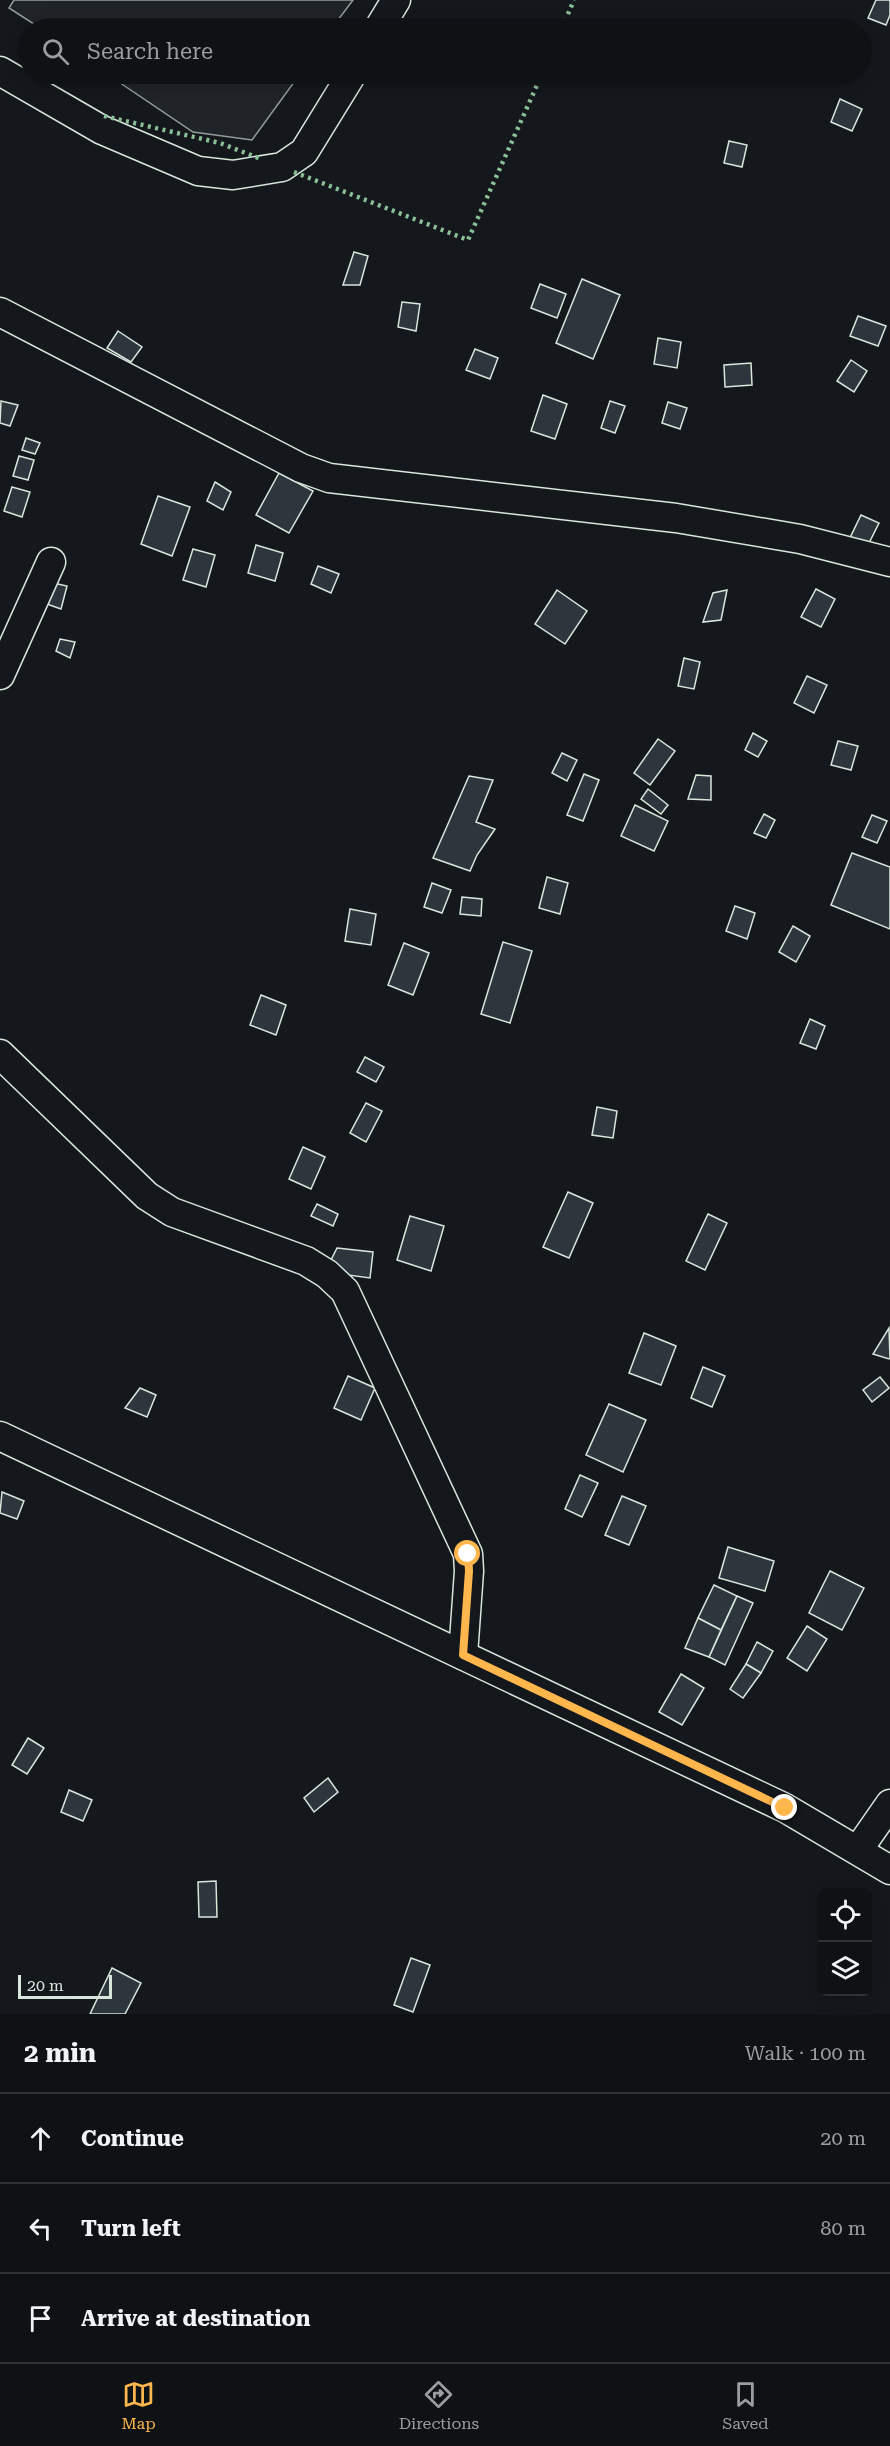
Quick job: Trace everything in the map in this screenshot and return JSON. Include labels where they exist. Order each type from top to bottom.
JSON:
[{"type":"street","points":[[385,18],[396,0]]},
{"type":"street","points":[[0,71],[18,81]]},
{"type":"street","points":[[22,84],[102,130],[198,171],[233,175],[282,167],[304,152],[346,84]]},
{"type":"street","points":[[0,312],[301,468],[329,478],[676,518],[800,539],[890,562]]},
{"type":"street","points":[[0,675],[51,562]]},
{"type":"street","points":[[0,1054],[147,1196],[172,1212],[306,1261],[327,1274],[345,1291],[468,1554],[469,1571],[463,1655]]},
{"type":"street","points":[[0,1436],[785,1808],[890,1870]]},
{"type":"street","points":[[858,1850],[890,1804]]},
{"type":"shaded area","points":[[14,0],[353,0],[340,18],[24,18],[9,8]]},
{"type":"shaded area","points":[[122,84],[293,84],[252,140],[193,132]]},
{"type":"building","points":[[876,0],[890,0],[890,15],[886,25],[868,18]]},
{"type":"building","points":[[840,99],[862,109],[852,131],[831,122]]},
{"type":"building","points":[[729,141],[747,145],[742,167],[724,163]]},
{"type":"building","points":[[354,252],[368,256],[360,285],[343,285]]},
{"type":"building","points":[[582,279],[620,295],[593,359],[556,343]]},
{"type":"building","points":[[540,284],[566,294],[557,318],[531,308]]},
{"type":"building","points":[[402,302],[420,304],[416,331],[398,327]]},
{"type":"building","points":[[858,316],[886,326],[878,346],[850,336]]},
{"type":"building","points":[[118,331],[142,347],[131,362],[107,348]]},
{"type":"building","points":[[658,338],[681,342],[677,368],[654,364]]},
{"type":"building","points":[[475,349],[498,358],[490,379],[466,370]]},
{"type":"building","points":[[851,360],[867,371],[854,392],[837,381]]},
{"type":"building","points":[[751,363],[752,385],[725,387],[724,365]]},
{"type":"building","points":[[543,395],[567,404],[555,439],[531,431]]},
{"type":"building","points":[[1,401],[18,405],[10,426],[0,423]]},
{"type":"building","points":[[610,401],[625,406],[615,433],[601,428]]},
{"type":"building","points":[[668,402],[687,408],[680,429],[662,423]]},
{"type":"building","points":[[26,438],[40,443],[35,454],[22,450]]},
{"type":"building","points":[[19,456],[34,460],[28,480],[13,476]]},
{"type":"building","points":[[279,473],[313,491],[289,533],[256,515]]},
{"type":"building","points":[[215,482],[231,492],[223,510],[207,501]]},
{"type":"building","points":[[12,487],[30,492],[22,517],[4,511]]},
{"type":"building","points":[[158,496],[190,507],[172,556],[141,544]]},
{"type":"building","points":[[861,515],[879,523],[865,551],[848,542]]},
{"type":"building","points":[[256,545],[283,553],[275,581],[248,573]]},
{"type":"building","points":[[193,549],[215,555],[206,587],[183,580]]},
{"type":"building","points":[[318,566],[339,574],[331,593],[311,584]]},
{"type":"building","points":[[49,582],[67,586],[61,609],[44,603]]},
{"type":"building","points":[[816,589],[835,599],[821,627],[801,617]]},
{"type":"building","points":[[557,590],[587,611],[565,644],[535,624]]},
{"type":"building","points":[[727,590],[721,620],[703,622],[713,593]]},
{"type":"building","points":[[60,639],[75,642],[70,658],[56,651]]},
{"type":"building","points":[[684,658],[700,662],[694,689],[678,686]]},
{"type":"building","points":[[807,676],[827,685],[814,713],[794,703]]},
{"type":"building","points":[[753,733],[767,741],[758,757],[745,750]]},
{"type":"building","points":[[658,739],[675,751],[650,785],[634,773]]},
{"type":"building","points":[[838,741],[858,746],[851,770],[831,765]]},
{"type":"building","points":[[562,753],[577,760],[567,781],[552,773]]},
{"type":"building","points":[[584,774],[599,780],[583,821],[567,815]]},
{"type":"building","points":[[696,775],[711,776],[711,800],[688,799]]},
{"type":"building","points":[[469,776],[493,780],[476,822],[495,829],[477,855],[470,871],[433,858]]},
{"type":"building","points":[[648,789],[668,805],[661,814],[641,799]]},
{"type":"building","points":[[635,805],[668,821],[654,851],[621,836]]},
{"type":"building","points":[[764,814],[775,820],[766,838],[754,833]]},
{"type":"building","points":[[872,815],[887,821],[877,843],[862,837]]},
{"type":"building","points":[[852,853],[890,867],[890,929],[831,905]]},
{"type":"building","points":[[547,877],[568,883],[560,914],[539,908]]},
{"type":"building","points":[[432,883],[451,890],[442,913],[424,907]]},
{"type":"building","points":[[462,897],[482,899],[481,916],[460,914]]},
{"type":"building","points":[[735,906],[755,913],[747,939],[726,931]]},
{"type":"building","points":[[350,909],[376,914],[371,945],[345,941]]},
{"type":"building","points":[[793,926],[810,936],[796,962],[779,952]]},
{"type":"building","points":[[503,942],[532,951],[510,1023],[481,1014]]},
{"type":"building","points":[[404,943],[429,953],[413,995],[388,985]]},
{"type":"building","points":[[261,995],[286,1005],[276,1035],[250,1025]]},
{"type":"building","points":[[810,1019],[825,1026],[816,1049],[800,1043]]},
{"type":"building","points":[[365,1057],[384,1067],[376,1082],[357,1072]]},
{"type":"building","points":[[366,1103],[382,1111],[366,1142],[350,1133]]},
{"type":"building","points":[[597,1107],[617,1111],[613,1138],[592,1135]]},
{"type":"building","points":[[303,1147],[325,1157],[311,1189],[289,1179]]},
{"type":"building","points":[[568,1192],[593,1203],[569,1258],[543,1247]]},
{"type":"building","points":[[317,1204],[338,1214],[333,1226],[311,1216]]},
{"type":"building","points":[[708,1214],[727,1223],[705,1270],[686,1261]]},
{"type":"building","points":[[410,1216],[444,1226],[431,1271],[397,1260]]},
{"type":"building","points":[[337,1248],[373,1252],[370,1278],[325,1272]]},
{"type":"building","points":[[889,1328],[890,1358],[889,1359],[873,1354]]},
{"type":"building","points":[[644,1333],[676,1346],[661,1385],[629,1373]]},
{"type":"building","points":[[703,1367],[725,1376],[712,1407],[691,1398]]},
{"type":"building","points":[[348,1376],[375,1388],[361,1420],[334,1408]]},
{"type":"building","points":[[880,1377],[889,1388],[872,1402],[863,1390]]},
{"type":"building","points":[[140,1388],[156,1395],[147,1417],[125,1408]]},
{"type":"building","points":[[609,1404],[646,1420],[623,1472],[586,1455]]},
{"type":"building","points":[[580,1475],[598,1483],[582,1517],[565,1509]]},
{"type":"building","points":[[2,1492],[24,1501],[17,1519],[0,1513]]},
{"type":"building","points":[[622,1496],[646,1506],[629,1545],[605,1535]]},
{"type":"building","points":[[728,1547],[774,1561],[765,1591],[719,1578]]},
{"type":"building","points":[[830,1571],[864,1588],[842,1630],[809,1613]]},
{"type":"building","points":[[714,1585],[737,1596],[721,1630],[698,1618]]},
{"type":"building","points":[[737,1596],[753,1603],[725,1665],[709,1657]]},
{"type":"building","points":[[698,1618],[721,1630],[709,1657],[685,1648]]},
{"type":"building","points":[[807,1626],[827,1639],[807,1671],[787,1658]]},
{"type":"building","points":[[757,1642],[773,1651],[761,1673],[746,1664]]},
{"type":"building","points":[[746,1664],[761,1673],[743,1698],[730,1689]]},
{"type":"building","points":[[681,1674],[704,1688],[682,1725],[659,1712]]},
{"type":"building","points":[[28,1738],[44,1748],[27,1774],[12,1765]]},
{"type":"building","points":[[328,1778],[338,1792],[314,1812],[304,1798]]},
{"type":"building","points":[[69,1790],[92,1800],[83,1821],[61,1812]]},
{"type":"building","points":[[216,1881],[217,1917],[199,1917],[198,1882]]},
{"type":"building","points":[[411,1958],[430,1965],[413,2012],[394,2005]]},
{"type":"building","points":[[112,1968],[141,1983],[125,2014],[90,2014]]},
{"type":"hedge","points":[[566,18],[574,0]]},
{"type":"hedge","points":[[294,172],[468,240],[538,84]]},
{"type":"hedge","points":[[104,116],[220,143],[261,159]]},
{"type":"route","points":[[468,1554],[469,1571],[463,1655],[785,1808]]}]
